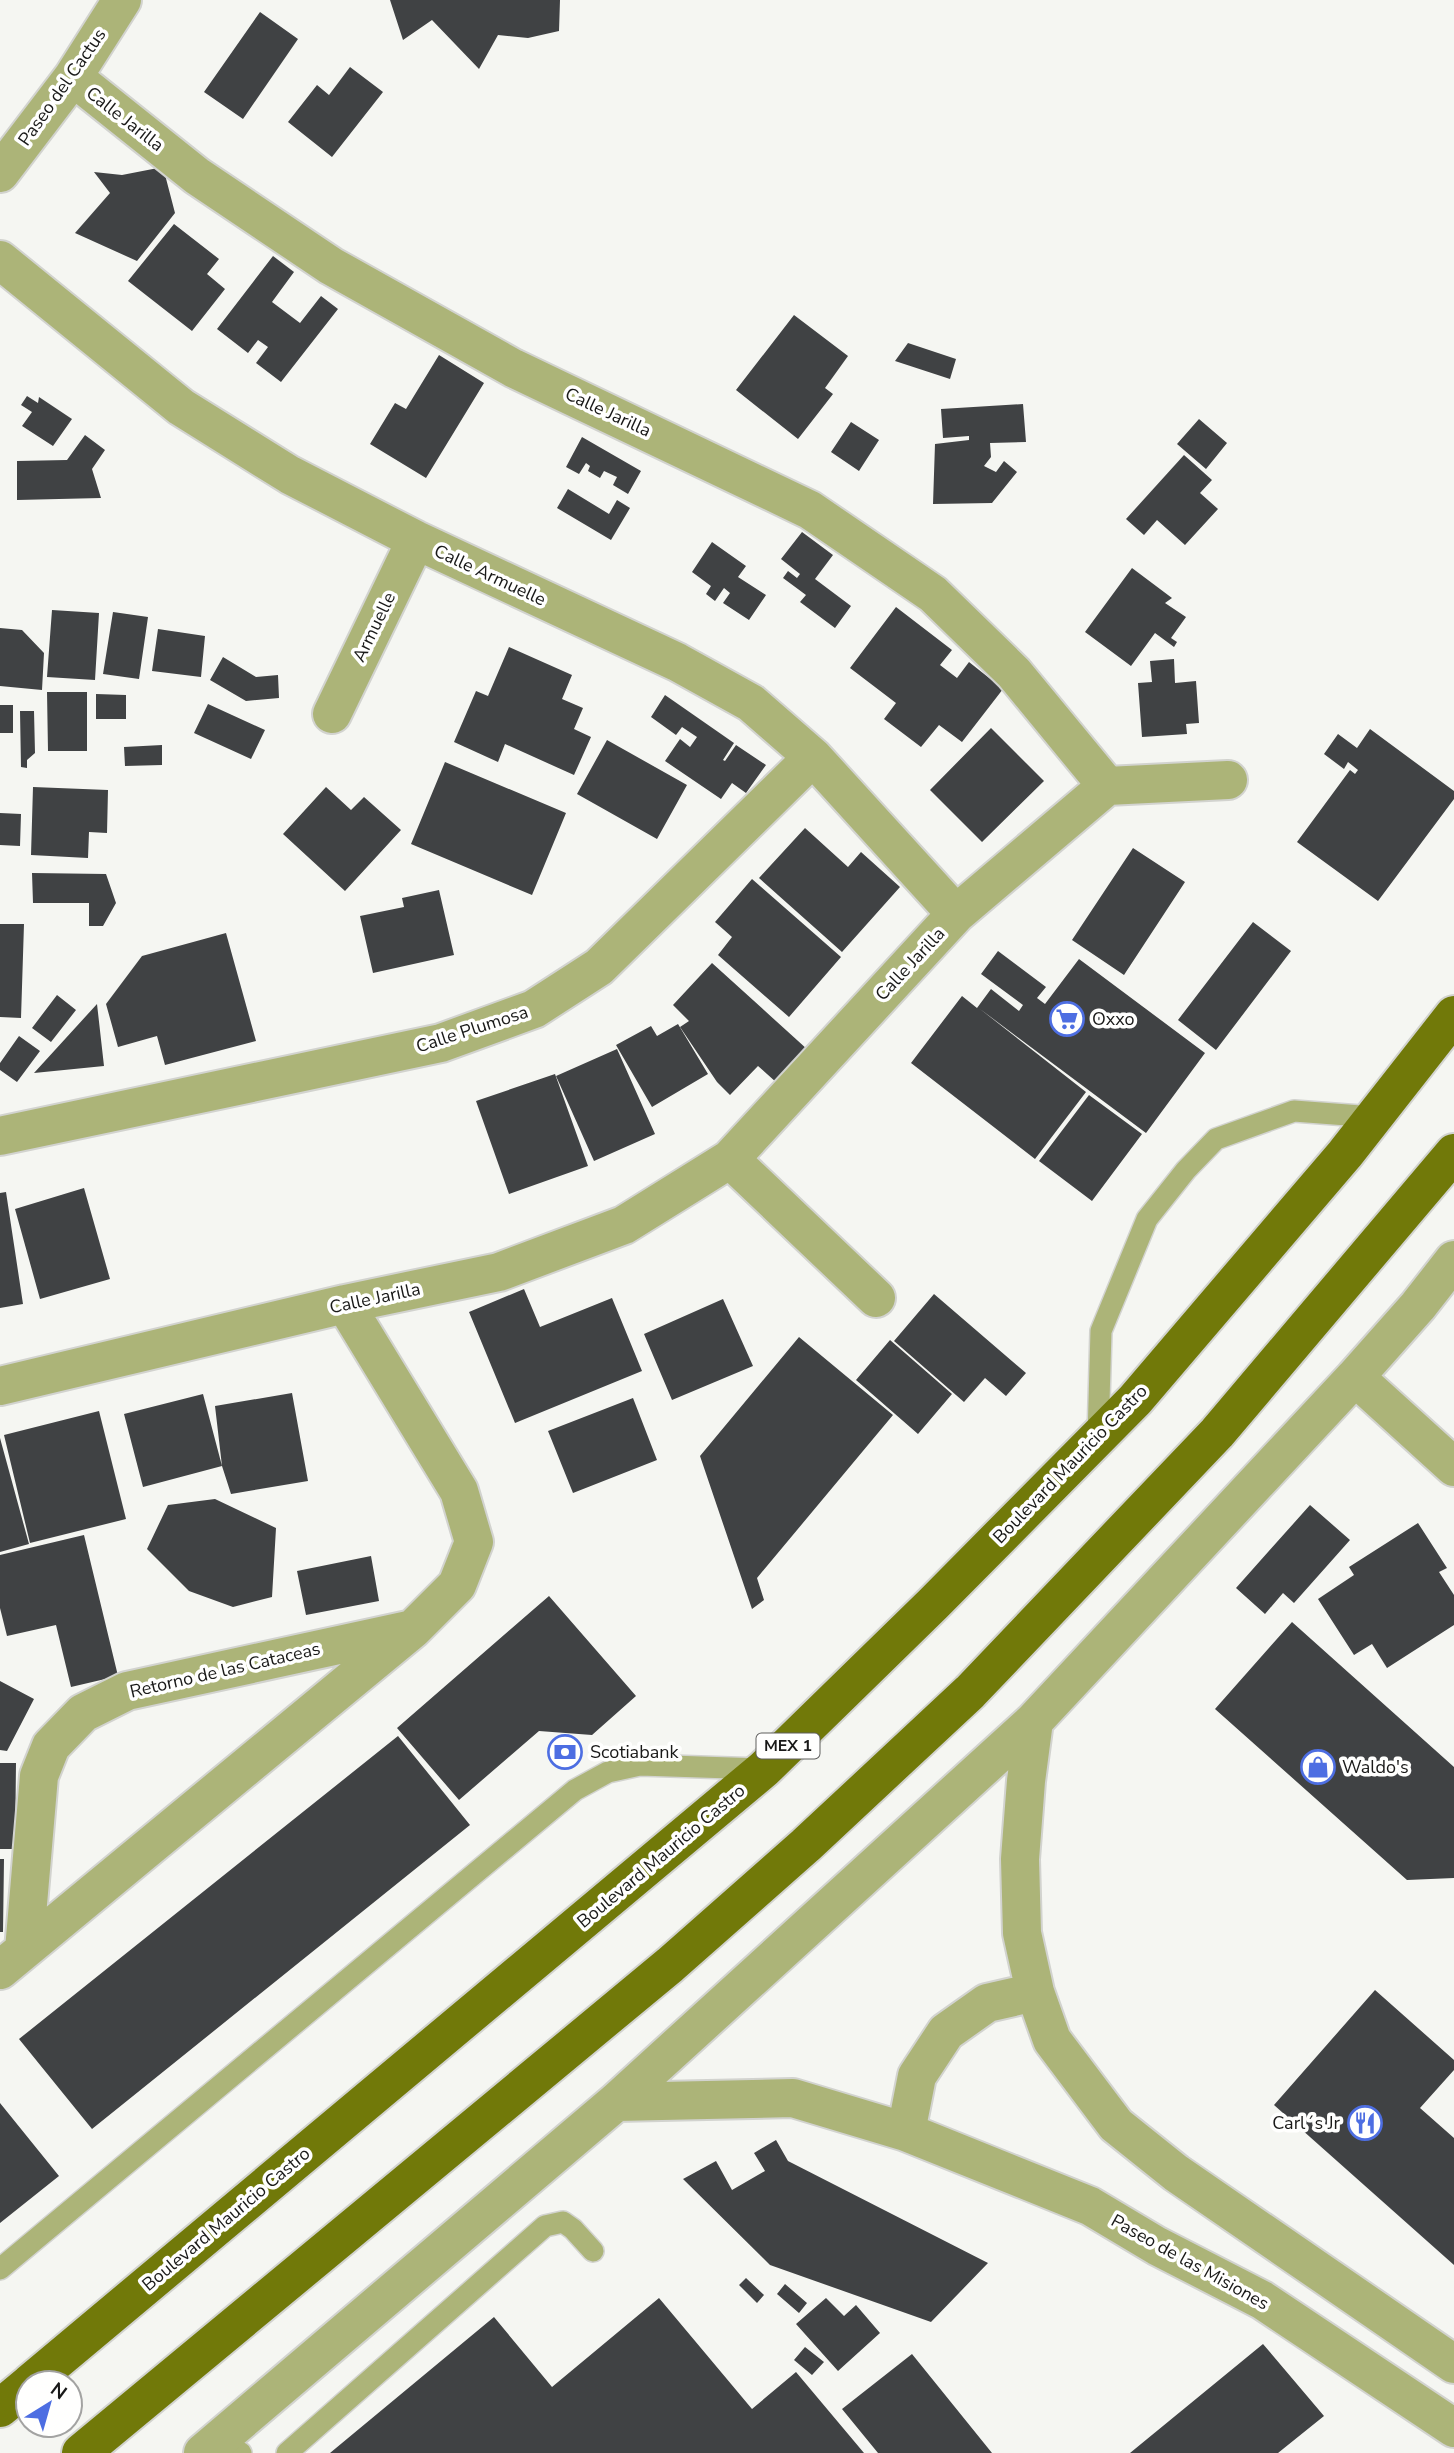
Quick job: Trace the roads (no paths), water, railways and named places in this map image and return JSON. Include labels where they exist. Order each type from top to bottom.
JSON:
[{"type":"main road","name":"Boulevard Mauricio Castro","points":[[47,2369],[764,1769],[933,1604],[1135,1400],[1237,1283],[1454,1015]]},
{"type":"main road","points":[[81,2453],[670,1965],[806,1845],[970,1692],[1217,1433],[1454,1153]]},
{"type":"main road","name":"Boulevard Mauricio Castro","points":[[0,2408],[14,2396]]},
{"type":"street","name":"Paseo del Cactus","points":[[0,173],[73,78],[122,0]]},
{"type":"street","name":"Calle Jarilla","points":[[0,1386],[345,1304],[499,1272],[624,1224],[730,1159],[956,914],[1107,786],[1014,673],[933,594],[810,510],[513,368],[331,266],[197,176],[73,78]]},
{"type":"street","name":"Calle Armuelle","points":[[0,260],[181,407],[290,475],[416,540],[677,662],[751,703],[813,757],[956,914]]},
{"type":"street","name":"Armuelle","points":[[332,714],[416,540]]},
{"type":"street","name":"Calle Plumosa","points":[[0,1136],[441,1043],[534,1009],[598,967],[813,757]]},
{"type":"street","points":[[1107,786],[1228,779]]},
{"type":"street","points":[[730,1159],[876,1298]]},
{"type":"street","points":[[221,2449],[616,2102],[1034,1721],[1355,1377],[1418,1306],[1454,1260]]},
{"type":"street","name":"Retorno de las Cataceas","points":[[12,1960],[413,1629],[457,1585],[474,1542],[459,1491],[345,1304]]},
{"type":"street","points":[[1355,1377],[1454,1467]]},
{"type":"street","name":"Retorno de las Cataceas","points":[[12,1960],[39,1776],[51,1746],[83,1713],[127,1691],[413,1629]]},
{"type":"street","points":[[1034,1721],[1020,1859],[1022,1933],[1035,1992],[1052,2040],[1116,2125],[1176,2173],[1454,2364]]},
{"type":"street","points":[[906,2132],[918,2076],[946,2032],[987,2003],[1035,1992]]},
{"type":"street","name":"Paseo de las Misiones","points":[[616,2102],[793,2098],[906,2132],[1090,2206],[1157,2246],[1262,2300],[1454,2428]]},
{"type":"lane","points":[[1098,1437],[1101,1331],[1147,1219],[1186,1170],[1216,1139],[1294,1111],[1374,1117]]},
{"type":"lane","points":[[0,2269],[575,1790],[608,1772],[640,1765],[764,1769]]},
{"type":"lane","points":[[287,2453],[545,2226],[563,2222],[593,2250]]},
{"type":"place","name":"Oxxo","points":[[1067,1019]]},
{"type":"place","name":"Scotiabank","points":[[565,1752]]},
{"type":"place","name":"Waldo's","points":[[1318,1767]]},
{"type":"place","name":"Carl´s Jr","points":[[1365,2123]]}]
